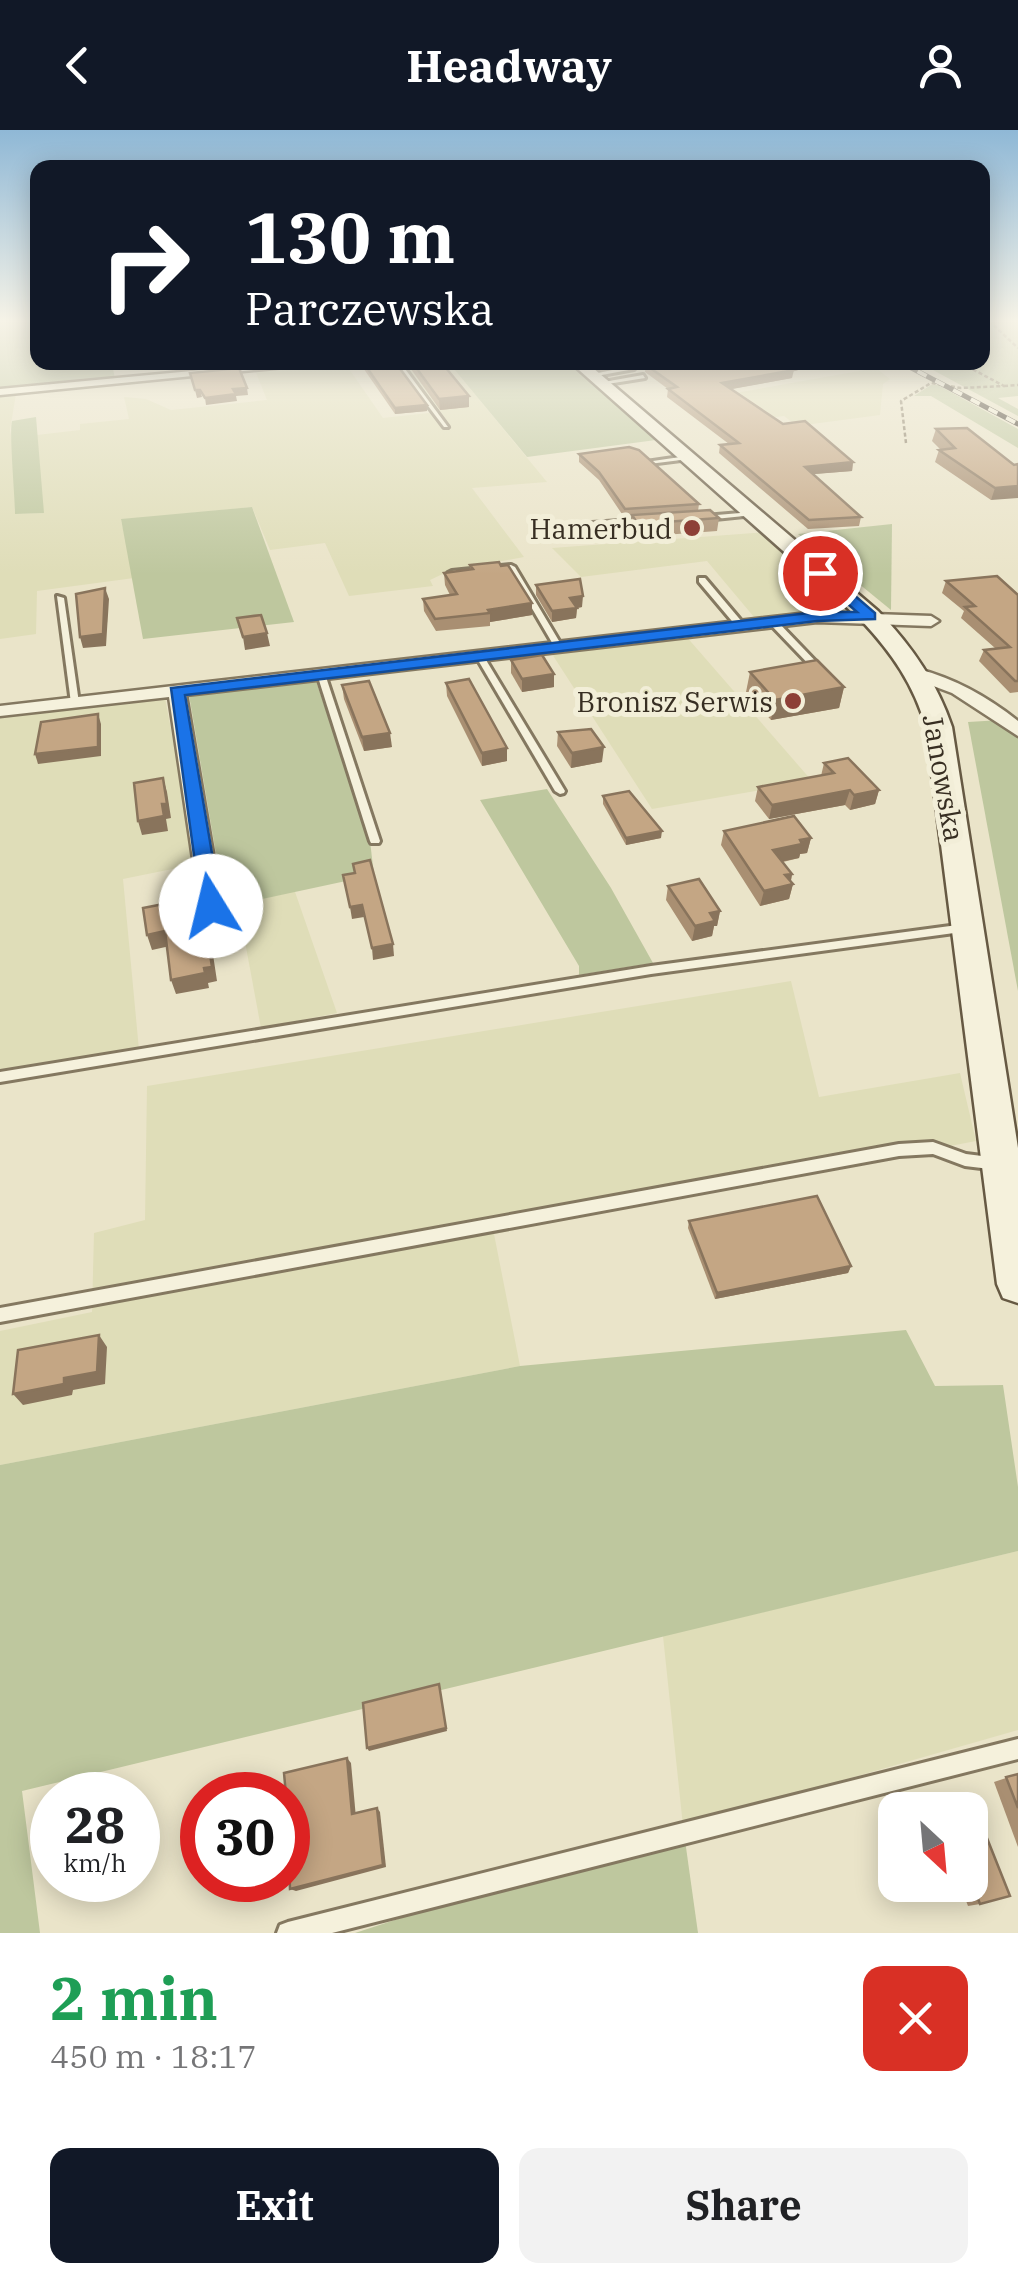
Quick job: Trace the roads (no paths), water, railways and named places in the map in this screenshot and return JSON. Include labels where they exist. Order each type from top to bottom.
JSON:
[{"type":"street","name":"Janowska","points":[[631,405],[870,616],[918,674],[939,727],[1018,1284]]},
{"type":"street","points":[[0,711],[773,622],[870,616],[931,621]]},
{"type":"street","points":[[918,674],[944,680],[988,705],[1018,730]]},
{"type":"street","points":[[177,691],[211,906]]},
{"type":"lane","points":[[430,405],[446,426]]},
{"type":"lane","points":[[649,462],[688,458]]},
{"type":"lane","points":[[696,518],[752,514]]},
{"type":"lane","points":[[579,526],[657,521]]},
{"type":"lane","points":[[452,573],[511,566],[558,646]]},
{"type":"lane","points":[[702,580],[740,626]]},
{"type":"lane","points":[[60,598],[75,703]]},
{"type":"lane","points":[[773,622],[822,672]]},
{"type":"lane","points":[[479,655],[560,791]]},
{"type":"lane","points":[[321,674],[375,840]]},
{"type":"lane","points":[[0,1077],[650,970],[968,928]]},
{"type":"lane","points":[[0,1315],[899,1150],[933,1148],[965,1160],[1001,1164]]},
{"type":"lane","points":[[288,1933],[1018,1749]]},
{"type":"railway","points":[[982,405],[1018,424]]},
{"type":"place","name":"Hamerbud","points":[[692,528]]},
{"type":"place","name":"Bronisz Serwis","points":[[793,701]]}]
